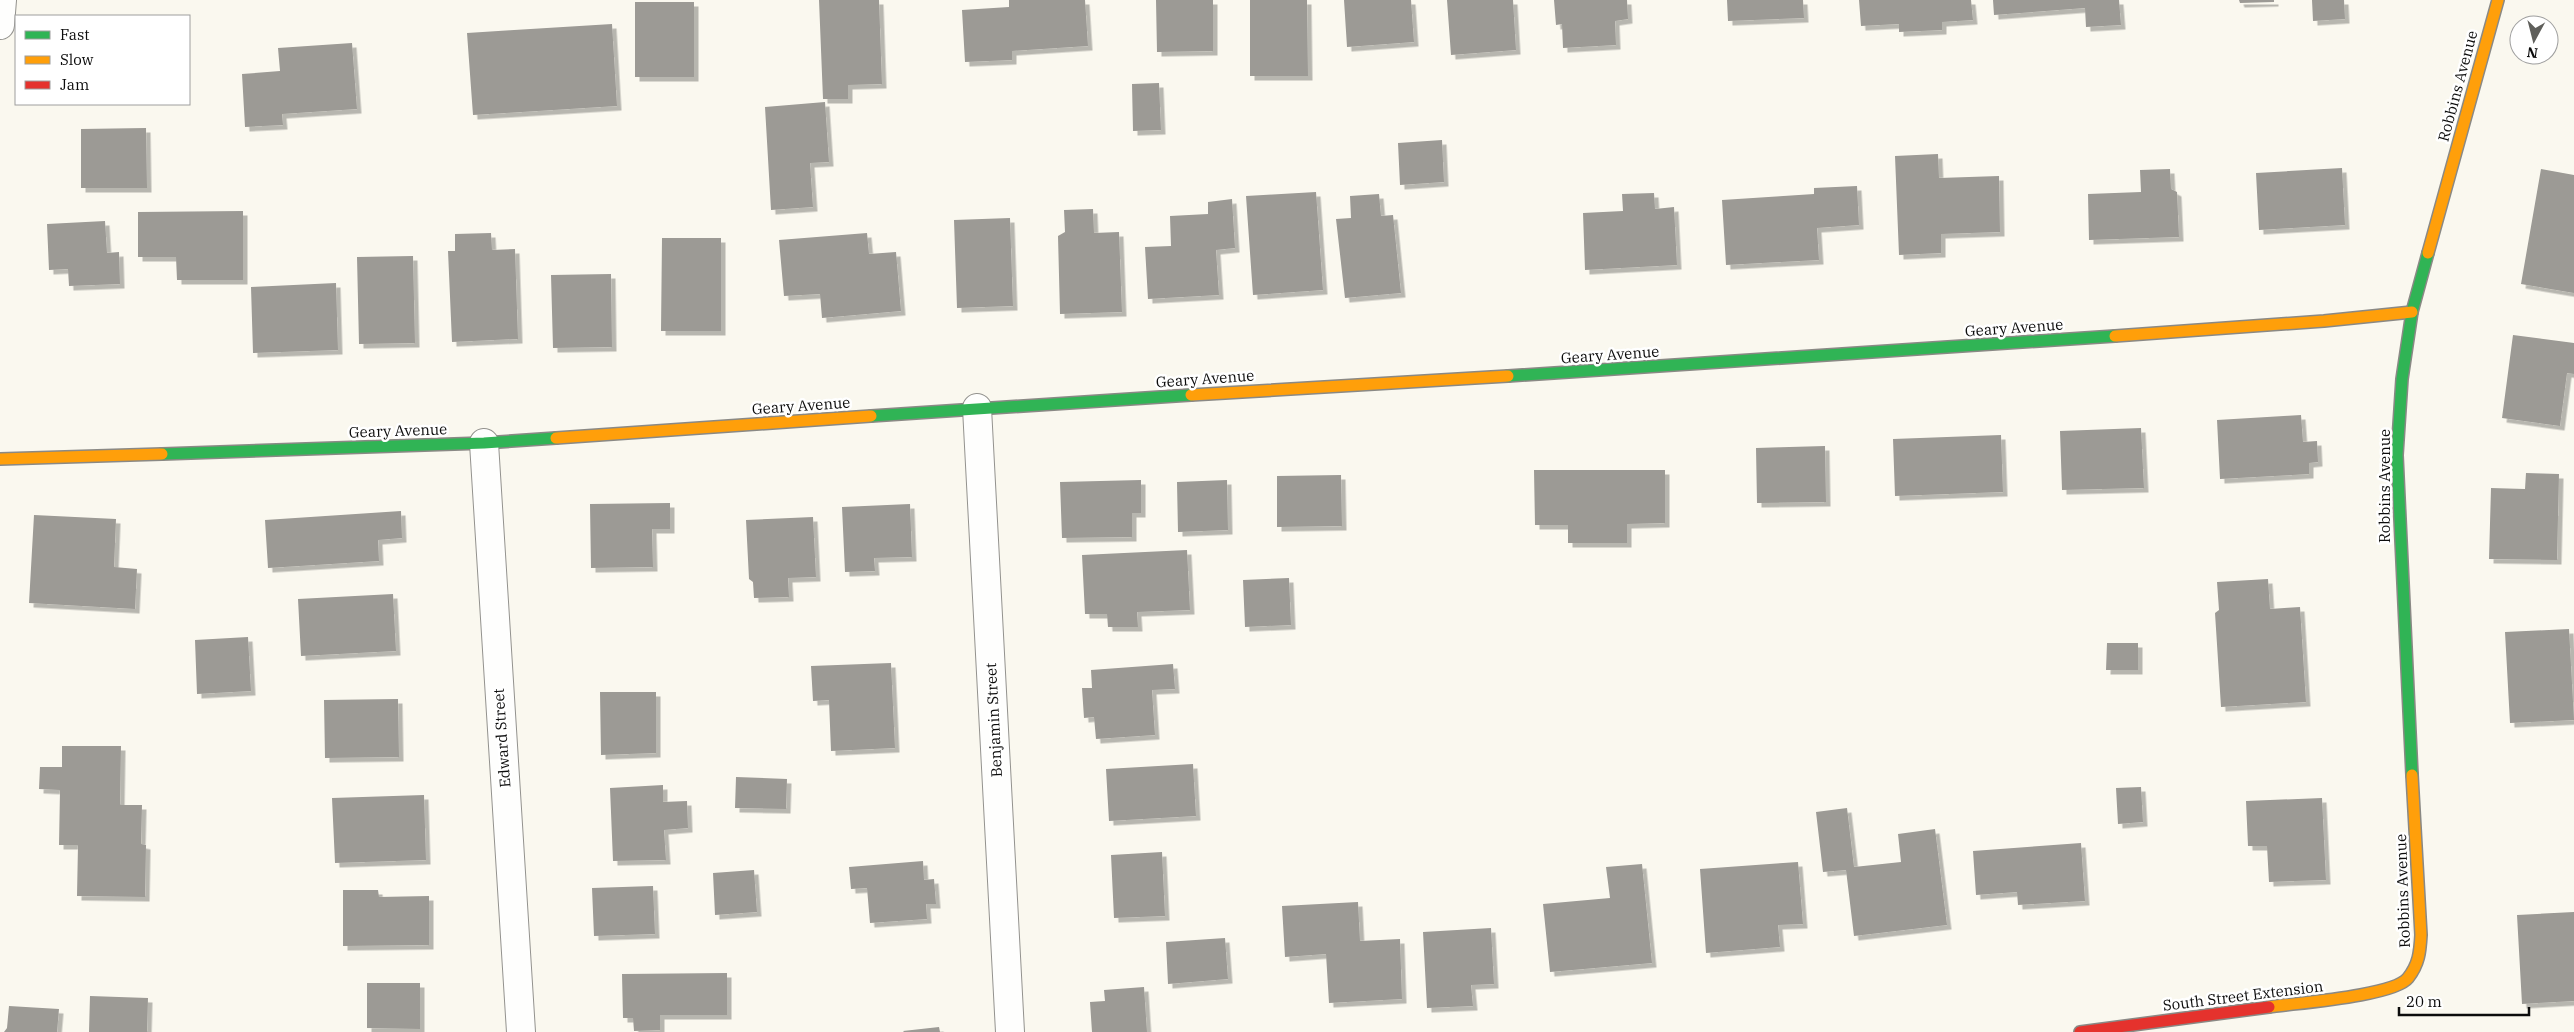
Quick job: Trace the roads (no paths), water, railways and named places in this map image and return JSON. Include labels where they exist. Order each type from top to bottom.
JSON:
[{"type":"street","points":[[0,25],[2,0]]},
{"type":"street","name":"Robbins Avenue","points":[[2407,980],[2420,958],[2421,935],[2397,455],[2402,379],[2412,312],[2498,0]]},
{"type":"street","name":"Geary Avenue","points":[[0,458],[484,444],[977,408],[1830,356],[2324,321],[2412,312]]},
{"type":"street","name":"Benjamin Street","points":[[977,408],[1010,1032]]},
{"type":"street","name":"Edward Street","points":[[484,444],[521,1032]]},
{"type":"street","name":"South Street Extension","points":[[2080,1032],[2333,1000],[2374,993],[2407,980]]}]
